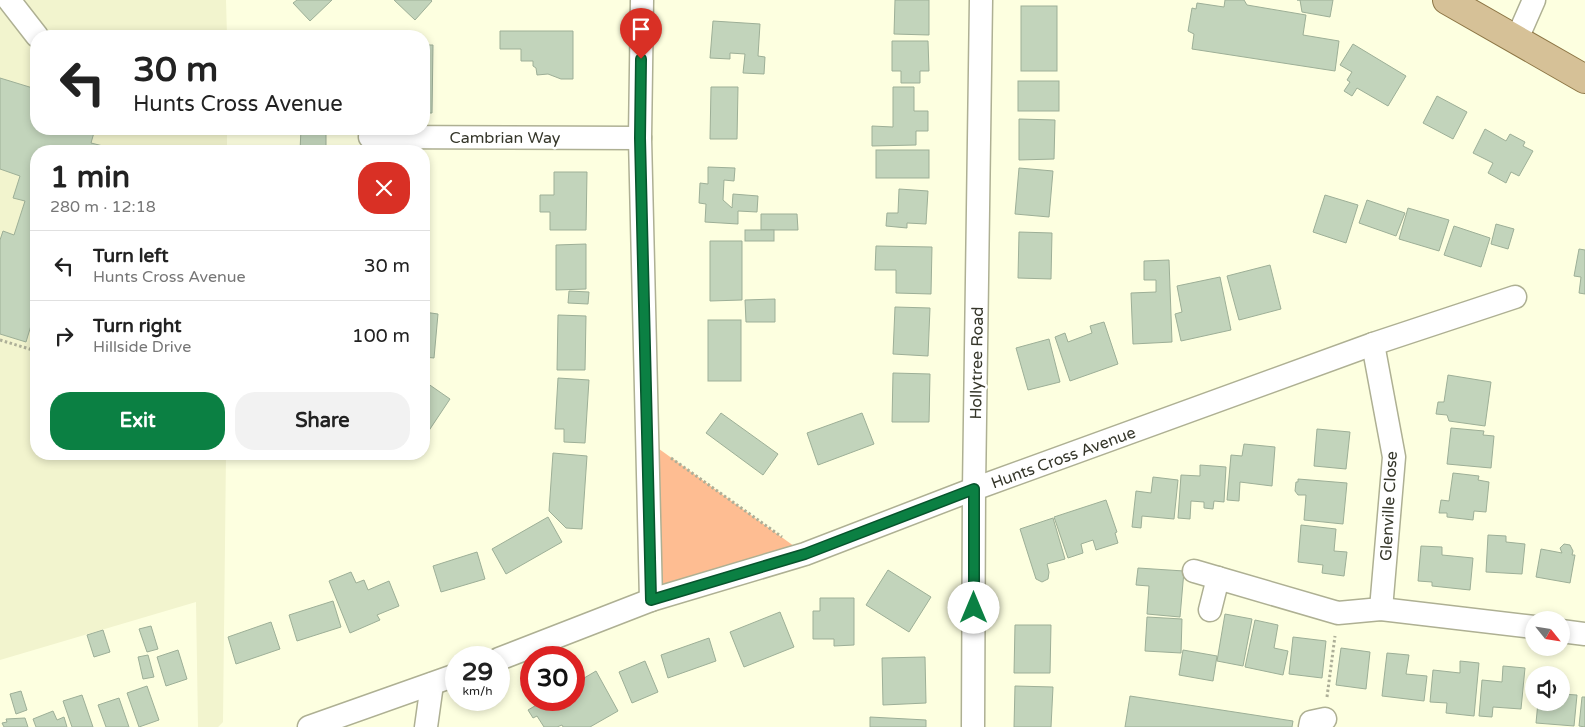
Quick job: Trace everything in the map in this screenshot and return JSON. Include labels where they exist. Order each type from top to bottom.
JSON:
[{"type":"main road","points":[[1447,0],[1585,79]]},
{"type":"street","points":[[10,0],[32,30]]},
{"type":"street","points":[[642,0],[640,138],[651,600]]},
{"type":"street","name":"Hollytree Road","points":[[973,727],[974,489],[981,0]]},
{"type":"street","points":[[1516,41],[1534,0]]},
{"type":"street","name":"Cambrian Way","points":[[369,139],[640,138]]},
{"type":"street","name":"Hunts Cross Avenue","points":[[510,655],[651,600],[805,554],[974,489],[1373,344],[1515,297]]},
{"type":"street","name":"Glenville Close","points":[[1373,344],[1394,457],[1381,609]]},
{"type":"street","points":[[1194,571],[1338,613],[1381,609],[1525,627]]},
{"type":"street","points":[[1210,610],[1218,578]]},
{"type":"street","points":[[1570,632],[1585,634]]},
{"type":"street","points":[[309,727],[445,679]]},
{"type":"street","points":[[426,727],[432,684]]},
{"type":"path","points":[[0,340],[30,350]]},
{"type":"path","points":[[648,441],[805,554]]},
{"type":"path","points":[[1318,723],[1338,613]]},
{"type":"shaded area","points":[[0,0],[226,0],[227,30],[30,30],[30,135],[227,135],[227,145],[30,145],[30,460],[226,460],[223,722],[218,727],[198,727],[196,602],[0,660]]},
{"type":"shaded area","points":[[648,441],[805,554],[651,600]]},
{"type":"building","points":[[297,0],[332,0],[310,21],[293,3]]},
{"type":"building","points":[[394,0],[431,0],[432,1],[415,20]]},
{"type":"building","points":[[895,0],[929,0],[929,35],[894,34]]},
{"type":"building","points":[[1225,0],[1244,0],[1247,5],[1306,15],[1303,35],[1339,41],[1335,71],[1192,49],[1194,34],[1188,31],[1192,8],[1196,9],[1197,3],[1224,7]]},
{"type":"building","points":[[1300,0],[1333,0],[1330,17],[1302,12]]},
{"type":"building","points":[[1021,6],[1057,6],[1057,71],[1021,71]]},
{"type":"building","points":[[713,21],[760,24],[758,56],[765,57],[764,74],[743,73],[745,54],[730,53],[730,59],[710,58]]},
{"type":"building","points":[[500,31],[573,31],[573,79],[561,79],[548,74],[537,75],[533,61],[521,61],[521,49],[500,49]]},
{"type":"building","points":[[892,41],[928,41],[929,71],[920,71],[920,83],[901,83],[901,71],[892,71]]},
{"type":"building","points":[[1353,44],[1406,76],[1388,106],[1357,88],[1352,96],[1344,91],[1350,82],[1347,80],[1352,72],[1340,65]]},
{"type":"building","points":[[430,45],[433,45],[432,113],[430,113]]},
{"type":"building","points":[[0,78],[30,87],[30,135],[93,135],[91,143],[99,145],[30,145],[30,329],[26,342],[0,334],[0,240],[3,231],[14,235],[25,201],[13,198],[20,176],[0,169]]},
{"type":"building","points":[[1018,81],[1059,81],[1059,111],[1018,111]]},
{"type":"building","points":[[711,87],[738,87],[737,139],[710,139]]},
{"type":"building","points":[[893,87],[914,87],[914,111],[928,111],[928,131],[916,131],[916,145],[872,146],[872,126],[893,127]]},
{"type":"building","points":[[1437,96],[1467,112],[1453,139],[1423,123]]},
{"type":"building","points":[[1019,119],[1055,120],[1054,159],[1019,160]]},
{"type":"building","points":[[1485,129],[1506,141],[1510,134],[1525,142],[1523,146],[1533,151],[1519,176],[1511,172],[1506,183],[1488,173],[1493,163],[1473,153]]},
{"type":"building","points":[[301,135],[326,135],[326,145],[300,145]]},
{"type":"building","points":[[876,150],[929,150],[929,178],[876,178]]},
{"type":"building","points":[[708,167],[735,168],[734,181],[724,180],[723,200],[732,208],[733,194],[758,196],[757,212],[738,211],[738,224],[705,222],[706,204],[699,203],[700,183],[708,184]]},
{"type":"building","points":[[1019,168],[1053,171],[1049,217],[1015,214]]},
{"type":"building","points":[[554,172],[587,172],[586,230],[550,230],[550,212],[540,212],[540,195],[554,195]]},
{"type":"building","points":[[899,189],[928,191],[926,224],[907,223],[907,228],[886,226],[887,213],[898,213]]},
{"type":"building","points":[[1325,195],[1358,205],[1346,243],[1313,232]]},
{"type":"building","points":[[1367,200],[1405,213],[1396,236],[1359,223]]},
{"type":"building","points":[[1408,208],[1449,220],[1439,251],[1399,239]]},
{"type":"building","points":[[761,214],[797,214],[798,230],[761,230]]},
{"type":"building","points":[[1496,224],[1514,229],[1508,249],[1491,244]]},
{"type":"building","points":[[1454,226],[1490,238],[1481,267],[1444,255]]},
{"type":"building","points":[[745,230],[774,230],[774,241],[745,241]]},
{"type":"building","points":[[1019,232],[1052,233],[1051,279],[1018,278]]},
{"type":"building","points":[[710,241],[742,241],[742,300],[710,301]]},
{"type":"building","points":[[586,244],[586,289],[556,290],[556,245]]},
{"type":"building","points":[[876,246],[932,247],[931,294],[896,293],[896,270],[875,270]]},
{"type":"building","points":[[1579,249],[1585,250],[1585,294],[1579,293],[1581,277],[1574,276]]},
{"type":"building","points":[[1169,260],[1172,342],[1133,344],[1131,293],[1156,292],[1156,280],[1144,280],[1144,261]]},
{"type":"building","points":[[1270,265],[1281,309],[1239,320],[1227,276]]},
{"type":"building","points":[[1220,277],[1231,330],[1181,341],[1175,314],[1182,312],[1177,286]]},
{"type":"building","points":[[569,291],[589,292],[588,304],[568,303]]},
{"type":"building","points":[[775,299],[775,322],[746,322],[745,300]]},
{"type":"building","points":[[895,307],[930,308],[928,356],[893,354]]},
{"type":"building","points":[[430,313],[438,314],[434,358],[430,358]]},
{"type":"building","points":[[558,315],[586,316],[585,370],[557,370]]},
{"type":"building","points":[[708,320],[741,320],[741,381],[708,381]]},
{"type":"building","points":[[1104,322],[1118,364],[1070,381],[1055,337],[1065,333],[1068,342],[1092,333],[1090,326]]},
{"type":"building","points":[[1049,339],[1060,382],[1028,390],[1016,348]]},
{"type":"building","points":[[893,373],[930,374],[929,422],[892,422]]},
{"type":"building","points":[[1448,375],[1491,382],[1485,426],[1449,421],[1447,415],[1436,414],[1438,402],[1444,402]]},
{"type":"building","points":[[558,378],[589,380],[585,443],[564,442],[564,429],[555,429]]},
{"type":"building","points":[[430,385],[450,399],[430,429]]},
{"type":"building","points":[[721,413],[778,454],[763,475],[706,433]]},
{"type":"building","points":[[862,413],[874,444],[818,465],[807,433]]},
{"type":"building","points":[[1451,428],[1484,431],[1483,435],[1494,436],[1491,468],[1447,464]]},
{"type":"building","points":[[1317,429],[1350,432],[1346,469],[1314,466]]},
{"type":"building","points":[[1244,444],[1275,447],[1272,486],[1240,482],[1239,501],[1227,500],[1231,455],[1242,456]]},
{"type":"building","points":[[553,453],[587,456],[582,529],[566,528],[549,511]]},
{"type":"building","points":[[1200,465],[1226,467],[1224,502],[1214,501],[1213,509],[1204,508],[1204,502],[1191,501],[1190,519],[1178,518],[1181,475],[1200,476]]},
{"type":"building","points":[[1453,473],[1479,476],[1478,480],[1489,482],[1486,512],[1474,511],[1473,520],[1447,517],[1447,513],[1439,513],[1441,500],[1449,501]]},
{"type":"building","points":[[1153,477],[1178,480],[1174,519],[1142,516],[1141,528],[1132,527],[1136,491],[1151,493]]},
{"type":"building","points":[[1298,479],[1347,483],[1343,524],[1304,520],[1306,495],[1298,495],[1295,491]]},
{"type":"building","points":[[1106,500],[1117,532],[1115,533],[1118,543],[1096,550],[1093,540],[1081,544],[1083,553],[1068,558],[1054,517]]},
{"type":"building","points":[[548,517],[562,542],[506,574],[492,549]]},
{"type":"building","points":[[1053,518],[1065,559],[1047,564],[1048,579],[1042,582],[1036,579],[1020,529]]},
{"type":"building","points":[[1301,525],[1336,529],[1334,551],[1347,552],[1344,576],[1322,573],[1323,565],[1298,562]]},
{"type":"building","points":[[1488,535],[1506,536],[1506,542],[1525,544],[1522,574],[1486,572]]},
{"type":"building","points":[[1564,544],[1570,545],[1573,551],[1572,555],[1575,555],[1570,583],[1536,577],[1541,549],[1562,553],[1560,548]]},
{"type":"building","points":[[1421,546],[1442,547],[1442,555],[1473,558],[1470,590],[1432,586],[1432,582],[1418,581]]},
{"type":"building","points":[[477,552],[485,579],[441,592],[433,566]]},
{"type":"building","points":[[1138,568],[1184,571],[1180,617],[1147,614],[1149,586],[1136,585]]},
{"type":"building","points":[[888,570],[931,597],[909,632],[866,605]]},
{"type":"building","points":[[351,572],[356,583],[364,580],[368,590],[389,581],[399,606],[377,615],[380,620],[350,633],[329,581]]},
{"type":"building","points":[[820,598],[854,598],[854,645],[834,646],[834,639],[813,639],[813,611],[820,611]]},
{"type":"building","points":[[333,601],[341,627],[297,641],[289,615]]},
{"type":"building","points":[[780,612],[794,647],[744,667],[730,632]]},
{"type":"building","points":[[1225,614],[1252,619],[1243,666],[1217,661]]},
{"type":"building","points":[[1147,617],[1182,619],[1181,653],[1145,651]]},
{"type":"building","points":[[1255,620],[1278,625],[1274,648],[1288,651],[1283,675],[1245,667]]},
{"type":"building","points":[[271,622],[280,649],[236,664],[228,637]]},
{"type":"building","points":[[1015,625],[1051,625],[1050,673],[1014,673]]},
{"type":"building","points":[[151,626],[158,649],[147,652],[139,629]]},
{"type":"building","points":[[103,630],[110,652],[94,657],[87,635]]},
{"type":"building","points":[[1293,637],[1326,641],[1322,678],[1289,674]]},
{"type":"building","points":[[709,638],[716,661],[668,678],[661,655]]},
{"type":"building","points":[[1341,648],[1370,652],[1366,689],[1336,685]]},
{"type":"building","points":[[178,650],[187,679],[166,686],[157,657]]},
{"type":"building","points":[[1183,650],[1217,656],[1213,681],[1179,675]]},
{"type":"building","points":[[1387,653],[1409,655],[1406,674],[1427,676],[1424,701],[1382,696]]},
{"type":"building","points":[[148,655],[154,677],[143,679],[138,657]]},
{"type":"building","points":[[925,657],[926,703],[883,705],[882,658]]},
{"type":"building","points":[[645,661],[658,692],[632,703],[619,672]]},
{"type":"building","points":[[1460,661],[1479,663],[1474,716],[1446,713],[1447,703],[1430,702],[1433,670],[1460,673]]},
{"type":"building","points":[[1503,666],[1525,668],[1521,709],[1493,707],[1492,717],[1479,716],[1482,680],[1502,682]]},
{"type":"building","points":[[596,671],[618,711],[590,727],[563,727],[562,725],[544,727],[537,716],[533,718],[529,711],[585,711],[585,678]]},
{"type":"building","points":[[147,686],[159,720],[139,727],[127,693]]},
{"type":"building","points":[[1015,686],[1053,687],[1051,727],[1014,727]]},
{"type":"building","points":[[21,691],[27,710],[16,714],[10,694]]},
{"type":"building","points":[[82,695],[93,727],[72,727],[63,701]]},
{"type":"building","points":[[1570,695],[1577,695],[1574,726],[1536,723],[1537,711],[1570,711]]},
{"type":"building","points":[[1130,696],[1293,721],[1292,727],[1125,727]]},
{"type":"building","points":[[1582,697],[1585,697],[1585,727],[1579,726]]},
{"type":"building","points":[[119,698],[129,727],[106,727],[98,705]]},
{"type":"building","points":[[53,711],[57,720],[64,717],[67,727],[36,727],[33,719]]},
{"type":"building","points":[[870,717],[926,720],[926,727],[870,727]]},
{"type":"building","points":[[25,718],[28,727],[4,727],[2,723],[7,722],[6,719]]},
{"type":"route","points":[[641,59],[640,138],[651,600],[805,554],[974,489],[974,608]]}]
